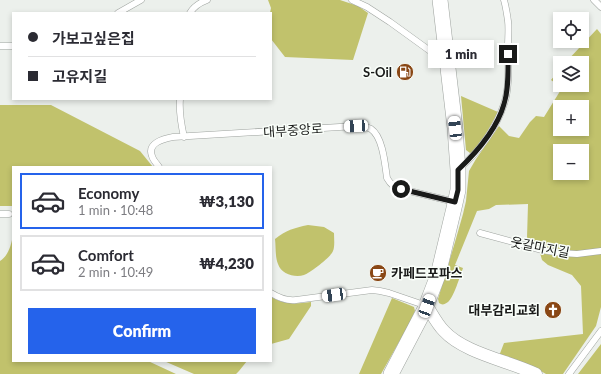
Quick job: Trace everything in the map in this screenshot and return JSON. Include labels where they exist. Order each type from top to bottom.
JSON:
[{"type":"street","points":[[391,374],[427,306],[438,275],[458,190],[455,128],[440,0]]},
{"type":"street","points":[[427,306],[445,332],[457,341],[478,352],[536,374]]},
{"type":"lane","points":[[120,12],[141,0]]},
{"type":"lane","points":[[191,12],[196,5],[207,0]]},
{"type":"lane","points":[[352,0],[367,7],[390,22],[447,63]]},
{"type":"lane","points":[[458,170],[476,152],[488,136],[504,103],[508,69],[508,22],[504,0]]},
{"type":"lane","points":[[594,0],[601,7]]},
{"type":"lane","points":[[0,46],[12,46]]},
{"type":"lane","points":[[180,100],[180,120],[184,137]]},
{"type":"lane","name":"대부중앙로","points":[[158,166],[152,157],[151,151],[153,146],[164,139],[173,137],[364,126],[377,134],[380,141],[387,178],[394,187],[455,202]]},
{"type":"lane","points":[[0,214],[9,214]]},
{"type":"lane","name":"웃갈마지길","points":[[480,233],[542,250],[561,253],[578,254],[601,251]]},
{"type":"lane","points":[[272,294],[279,298],[296,300],[363,291],[380,291],[427,306]]},
{"type":"lane","points":[[569,374],[601,331]]},
{"type":"shaded area","points":[[268,0],[340,0],[358,6],[368,13],[353,60],[285,57],[272,40],[271,8]]},
{"type":"shaded area","points":[[597,29],[601,34],[601,248],[581,251],[560,251],[540,247],[527,238],[528,204],[496,205],[489,209],[477,211],[455,265],[463,268],[457,286],[448,302],[440,304],[438,299],[466,201],[469,171],[499,126],[509,136],[519,138],[536,116],[544,117],[553,102],[553,136],[589,136],[589,100],[555,100],[560,92],[589,92],[589,56],[572,56],[579,48],[589,48],[589,38]]},
{"type":"shaded area","points":[[461,96],[498,112],[487,132],[473,152],[470,153],[466,150]]},
{"type":"shaded area","points":[[0,105],[51,105],[140,151],[152,166],[12,166],[12,206],[0,206]]},
{"type":"shaded area","points":[[308,225],[324,227],[334,233],[333,251],[325,261],[307,274],[297,276],[285,273],[277,261],[275,239],[290,230]]},
{"type":"shaded area","points":[[12,239],[12,362],[150,362],[176,374],[0,374],[0,261],[8,253]]},
{"type":"shaded area","points":[[540,253],[563,257],[601,254],[601,307],[596,326],[563,374],[546,374],[539,370],[499,356],[504,343],[583,334],[581,286],[572,275],[548,265],[542,260]]},
{"type":"shaded area","points":[[272,297],[291,303],[311,302],[311,306],[289,339],[272,344]]},
{"type":"shaded area","points":[[392,298],[414,307],[415,311],[381,374],[359,374]]},
{"type":"shaded area","points":[[601,344],[601,374],[578,374]]},
{"type":"shaded area","points":[[166,362],[246,362],[236,374],[194,374]]},
{"type":"place","name":"S-Oil","points":[[405,72]]},
{"type":"place","name":"카페드포파스","points":[[378,273]]},
{"type":"place","name":"대부감리교회","points":[[553,310]]},
{"type":"route","points":[[401,189],[455,202],[458,190],[458,170],[476,152],[488,136],[504,103],[507,85],[508,54]]}]
